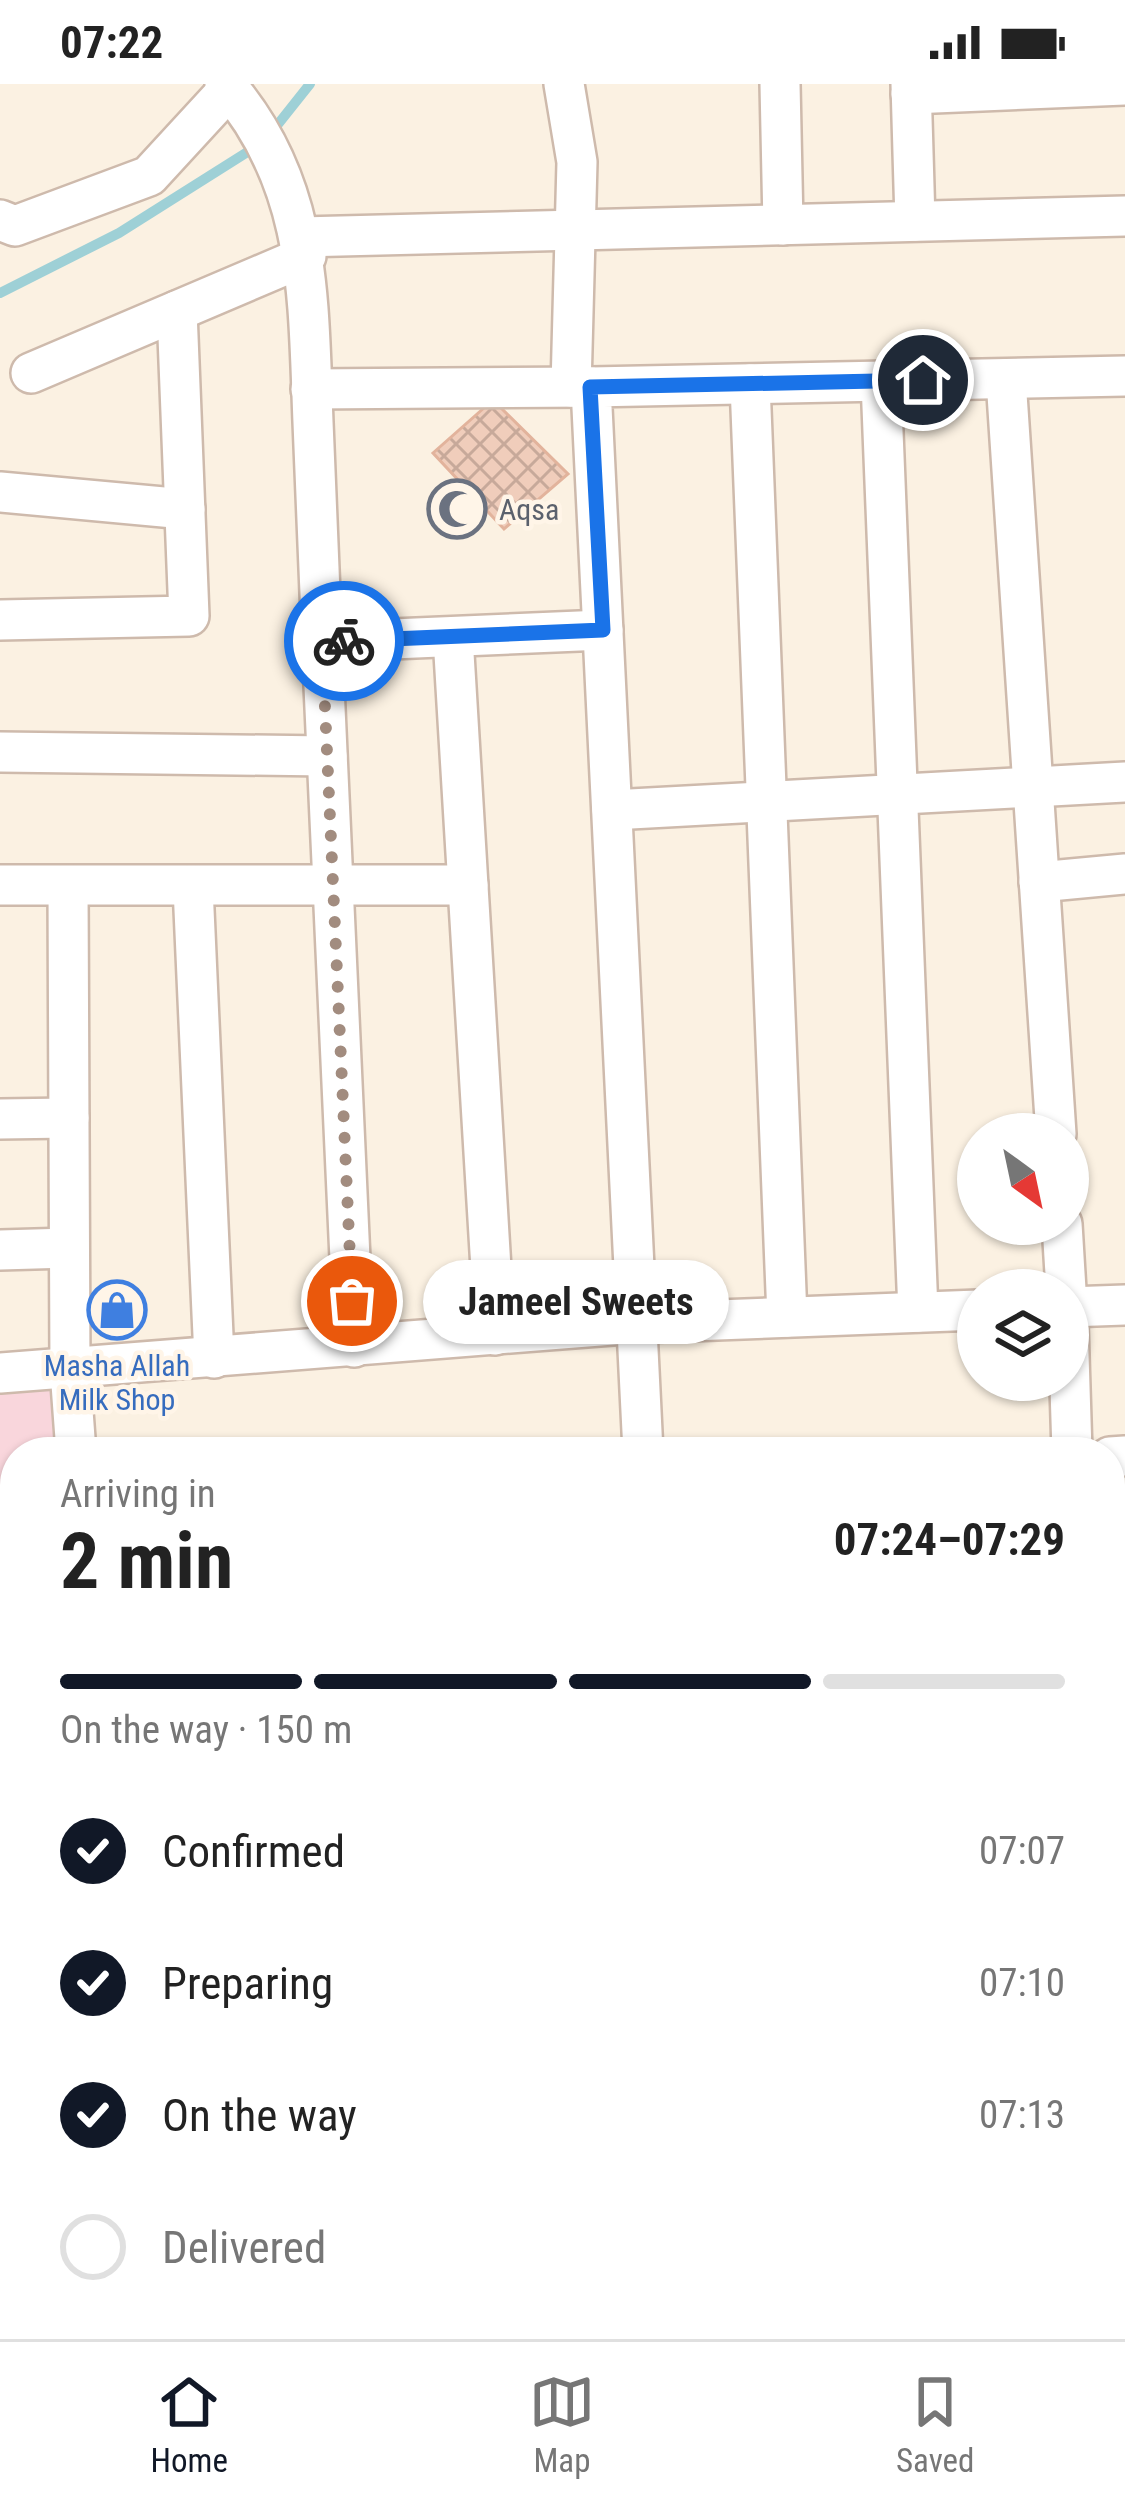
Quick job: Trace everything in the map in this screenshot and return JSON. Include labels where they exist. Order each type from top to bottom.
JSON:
[{"type":"street","points":[[564,84],[577,162],[581,387],[603,630],[642,1437]]},
{"type":"street","points":[[780,84],[783,224]]},
{"type":"street","points":[[915,221],[911,89],[1125,85]]},
{"type":"street","points":[[0,220],[15,226],[149,176],[227,86],[256,122],[278,164],[303,247],[354,1347]]},
{"type":"street","points":[[31,373],[177,311],[303,247],[578,230],[1125,216]]},
{"type":"street","points":[[0,620],[189,616],[177,311]]},
{"type":"street","points":[[311,389],[1125,376]]},
{"type":"street","points":[[1006,379],[1055,1113]]},
{"type":"street","points":[[881,381],[918,1312]]},
{"type":"street","points":[[750,384],[787,1317]]},
{"type":"street","points":[[0,491],[185,509]]},
{"type":"street","points":[[322,642],[603,630]]},
{"type":"street","points":[[453,637],[495,1335]]},
{"type":"street","points":[[0,752],[327,756]]},
{"type":"street","points":[[612,810],[1125,782]]},
{"type":"street","points":[[1040,882],[1125,874]]},
{"type":"street","points":[[0,885],[333,889],[468,885]]},
{"type":"street","points":[[68,886],[70,1370],[75,1437]]},
{"type":"street","points":[[193,887],[214,1358]]},
{"type":"street","points":[[0,1119],[69,1118]]},
{"type":"street","points":[[0,1250],[69,1248]]},
{"type":"street","points":[[1089,1306],[1125,1305]]},
{"type":"street","points":[[0,1373],[638,1323],[957,1311]]},
{"type":"street","points":[[1070,1401],[1072,1437]]},
{"type":"shaded area","points":[[70,1370],[76,1437],[0,1437],[0,1373]]},
{"type":"building","points":[[493,400],[568,474],[504,529],[433,453]]},
{"type":"waterway","points":[[271,133],[310,84]]},
{"type":"waterway","points":[[0,293],[119,233],[257,146]]},
{"type":"way so far","points":[[344,641],[322,642],[352,1301]]},
{"type":"place","name":"Aqsa","points":[[457,509]]},
{"type":"place","name":"Jameel Sweets","points":[[352,1301]]},
{"type":"place","name":"Masha Allah Milk Shop","points":[[117,1310]]},
{"type":"route","points":[[344,641],[603,630],[590,387],[923,380]]}]
